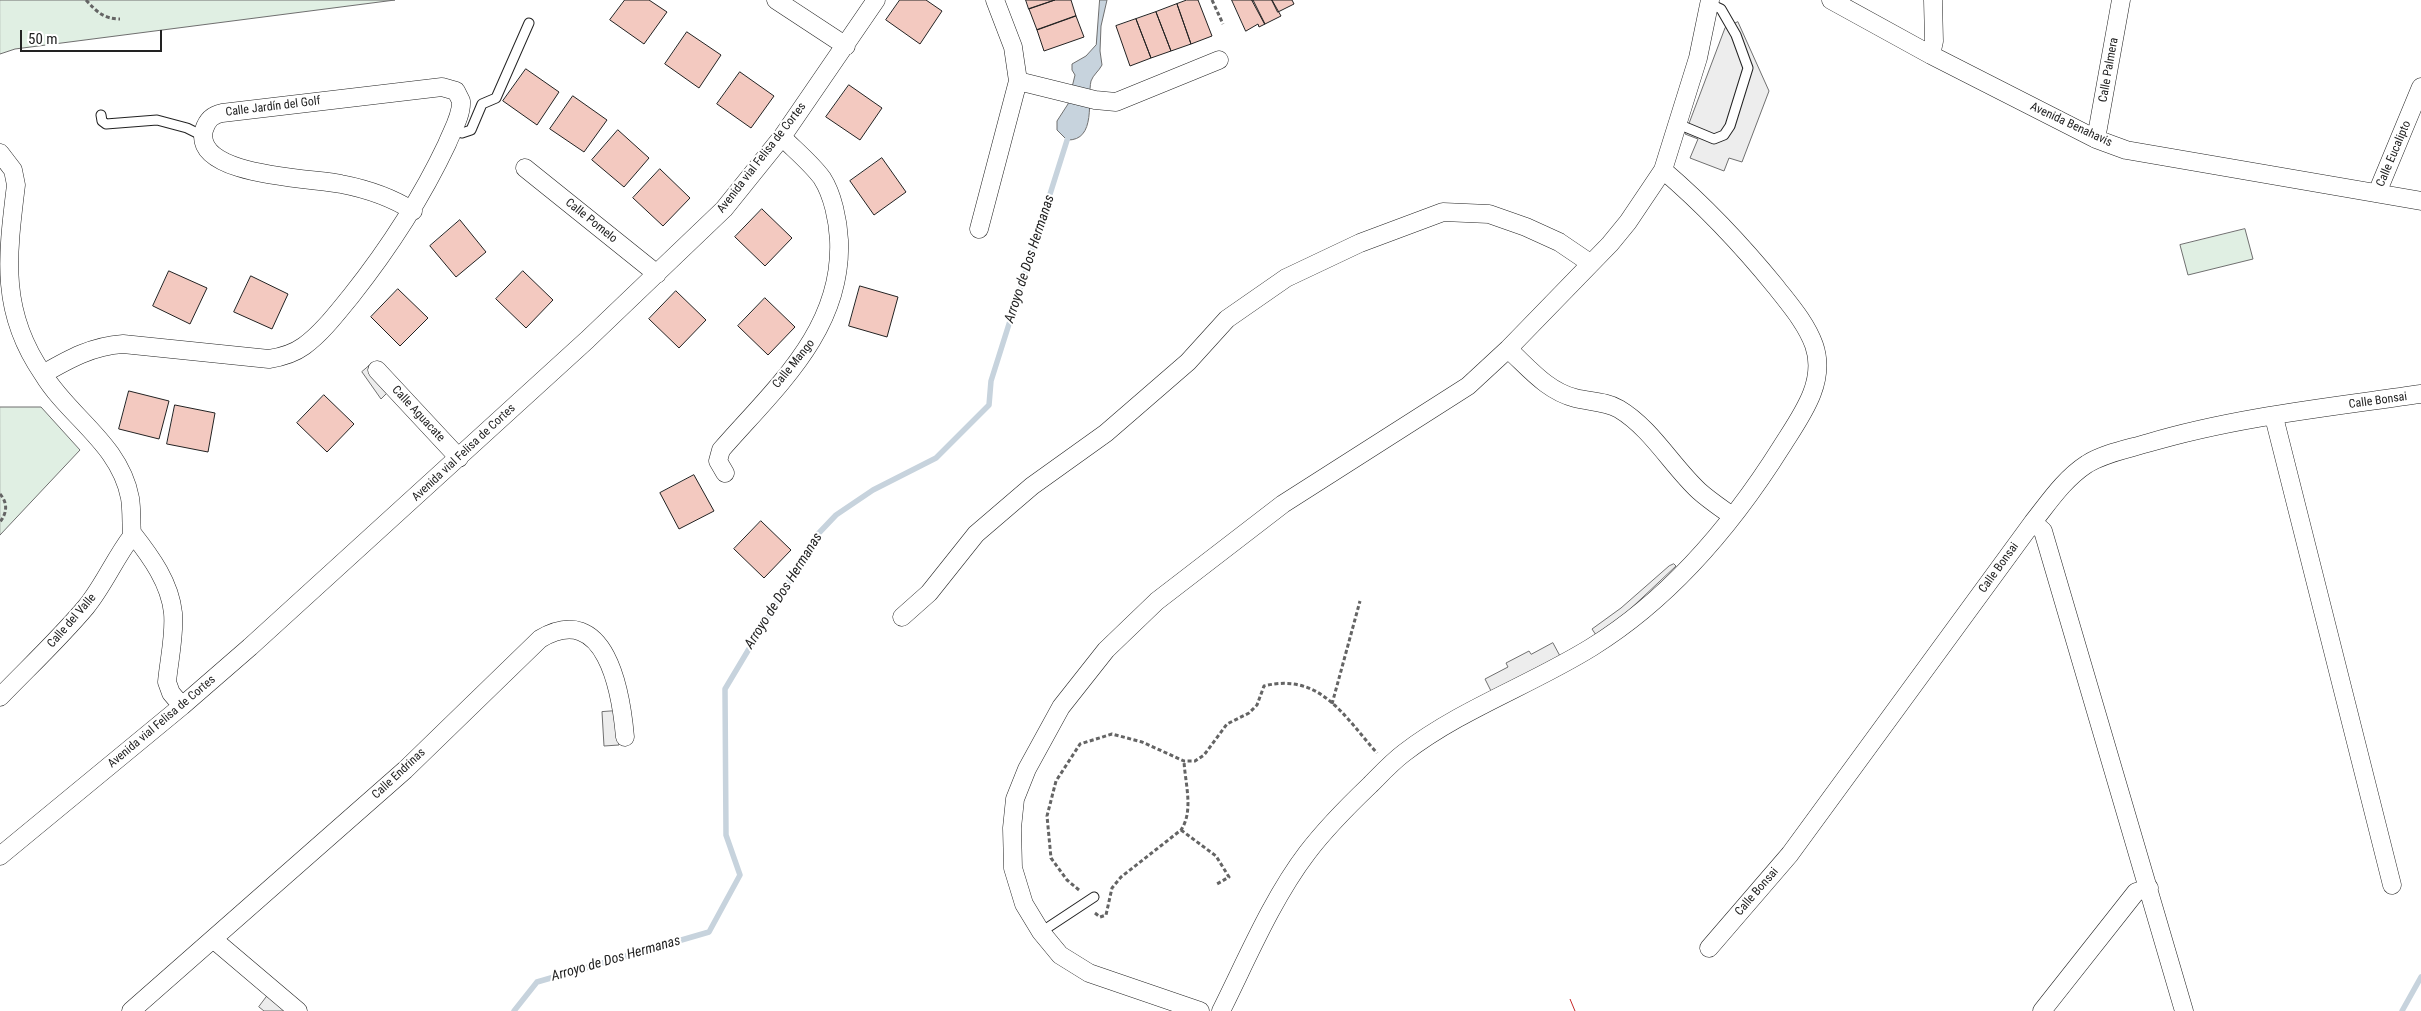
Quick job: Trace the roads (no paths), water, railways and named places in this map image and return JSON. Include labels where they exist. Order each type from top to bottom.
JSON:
[{"type":"street","points":[[776,0],[846,46]]},
{"type":"street","name":"Avenida vial Felisa de Cortes","points":[[0,856],[182,706],[334,572],[657,274],[724,209],[782,137],[876,0]]},
{"type":"street","points":[[979,229],[1018,81],[1012,47],[995,0]]},
{"type":"street","name":"Avenida Benahavis","points":[[1831,0],[1931,55],[2096,139],[2126,150],[2421,201]]},
{"type":"street","points":[[1931,55],[1934,41],[1933,0]]},
{"type":"street","name":"Calle Palmera","points":[[2096,139],[2121,0]]},
{"type":"street","points":[[1200,1011],[1089,973],[1060,956],[1041,932],[1024,904],[1013,868],[1012,828],[1015,799],[1027,769],[1061,707],[1106,650],[1157,601],[1283,504],[1452,398],[1468,386],[1508,349],[1610,244],[1628,222],[1663,170],[1698,58],[1709,1]]},
{"type":"street","points":[[1018,81],[1067,94],[1116,102],[1219,60]]},
{"type":"street","name":"Calle Jardín del Golf","points":[[43,374],[76,355],[108,345],[133,345],[250,358],[287,356],[303,347],[317,335],[341,308],[380,259],[413,210],[431,178],[453,130],[461,101],[456,92],[447,87],[222,113],[211,118],[206,123],[203,136]]},
{"type":"street","name":"Calle Eucalipto","points":[[2377,193],[2421,87]]},
{"type":"street","points":[[203,136],[205,145],[213,155],[238,169],[343,184],[381,194],[413,210]]},
{"type":"street","name":"Calle Mango","points":[[725,473],[718,461],[721,450],[814,340],[828,310],[837,281],[838,226],[831,200],[822,179],[782,137]]},
{"type":"street","points":[[0,153],[13,170],[16,185],[5,281],[8,307],[20,343],[51,388],[90,428],[115,460],[130,497],[132,536],[133,534],[157,566],[170,597],[173,614],[167,682],[170,693],[182,706]]},
{"type":"street","name":"Calle Pomelo","points":[[525,168],[657,274]]},
{"type":"street","points":[[1220,1011],[1282,894],[1305,856],[1330,824],[1404,753],[1449,725],[1591,647],[1626,623],[1665,591],[1700,555],[1764,475],[1814,391],[1817,367],[1815,346],[1800,317],[1741,243],[1698,200],[1663,170]]},
{"type":"street","points":[[902,617],[929,593],[976,534],[1032,486],[1106,434],[1188,362],[1226,319],[1286,278],[1360,243],[1443,212],[1489,214],[1558,242],[1590,263]]},
{"type":"street","points":[[1508,349],[1542,381],[1558,392],[1618,408],[1634,420],[1699,491],[1732,516]]},
{"type":"street","name":"Calle Aguacate","points":[[377,370],[459,458]]},
{"type":"street","name":"Calle Bonsai","points":[[1709,948],[1790,854],[2033,522],[2066,480],[2087,464],[2108,454],[2175,435],[2421,394]]},
{"type":"street","points":[[2274,417],[2392,885]]},
{"type":"street","points":[[2033,522],[2043,531],[2184,1011]]},
{"type":"street","name":"Calle del Valle","points":[[0,696],[86,606],[106,578],[120,551],[132,536]]},
{"type":"street","name":"Calle Endrinas","points":[[132,1011],[405,770],[540,639],[560,630],[576,630],[586,634],[598,644],[616,678],[623,708],[625,737]]},
{"type":"street","points":[[2042,1011],[2136,892],[2149,888]]},
{"type":"street","points":[[213,939],[298,1011]]},
{"type":"lane","points":[[1678,124],[1714,139],[1724,135],[1730,126],[1748,68],[1736,35],[1722,9],[1709,1]]},
{"type":"lane","points":[[453,130],[462,133],[471,130],[482,104],[496,98],[529,23]]},
{"type":"lane","points":[[101,115],[102,121],[106,124],[157,120],[187,128],[203,136]]},
{"type":"lane","points":[[1041,932],[1090,899]]},
{"type":"waterway","name":"Arroyo de Dos Hermanas","points":[[514,1011],[537,982],[709,932],[740,875],[726,835],[725,689],[817,535],[836,515],[873,490],[936,458],[989,405],[991,381],[1069,134]]},
{"type":"waterway","points":[[2402,1011],[2421,977]]}]
